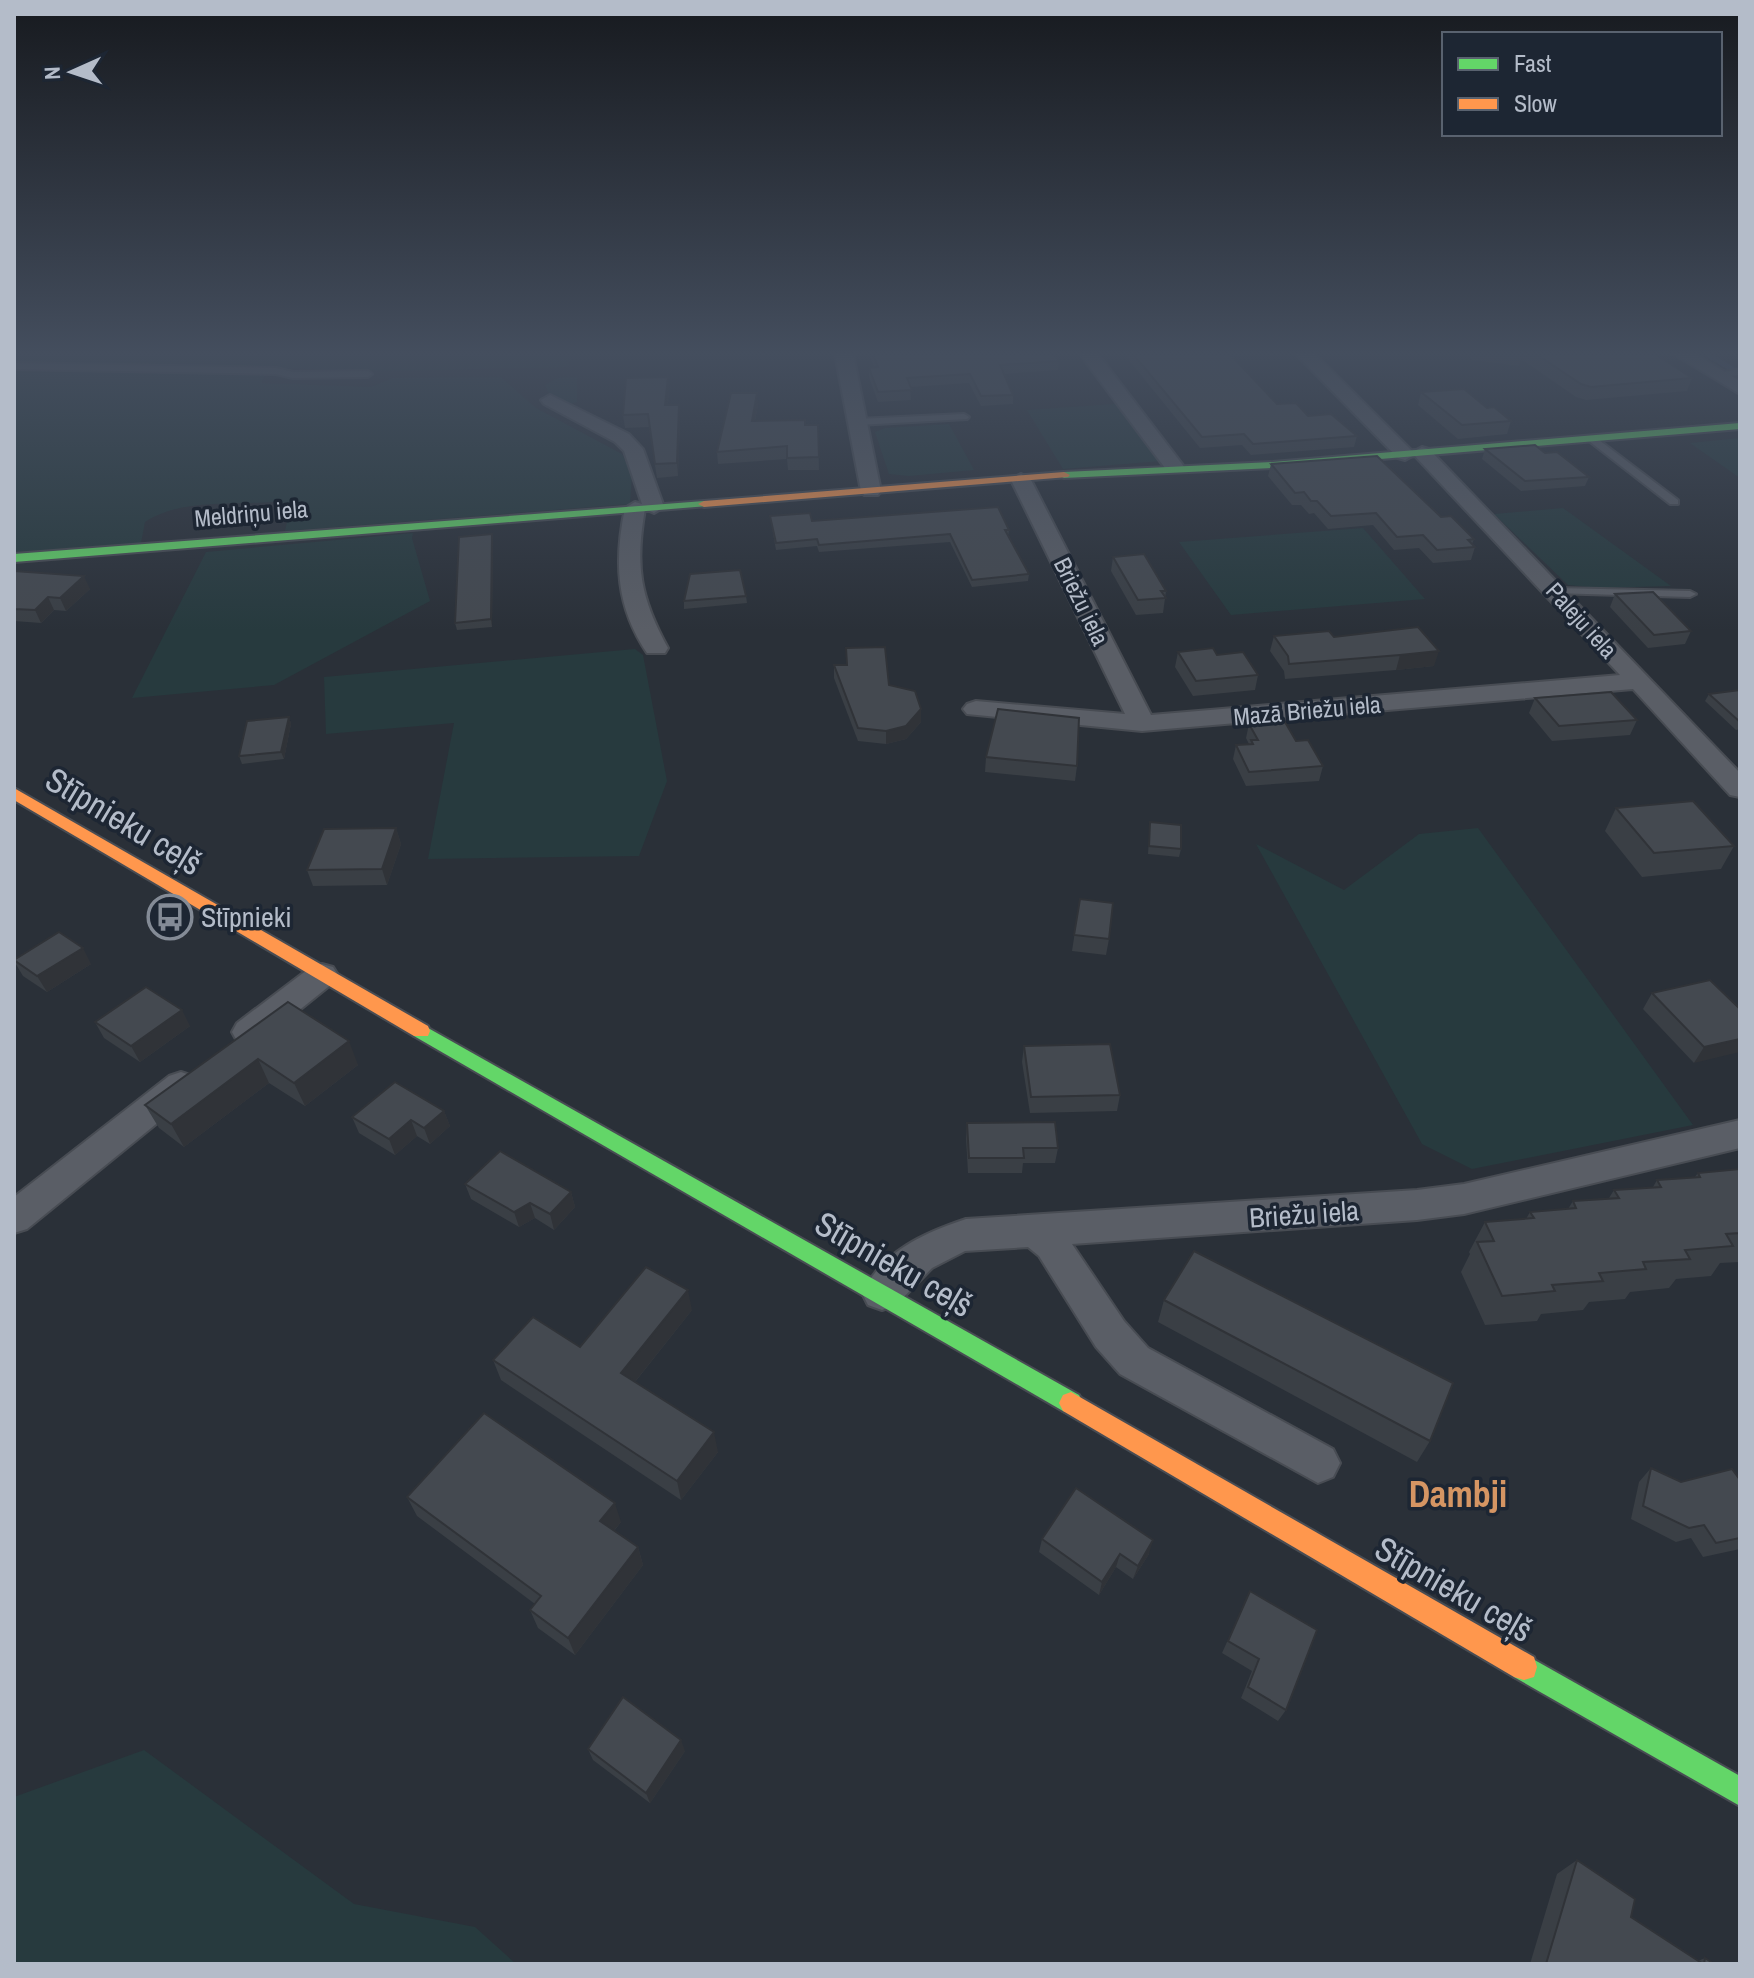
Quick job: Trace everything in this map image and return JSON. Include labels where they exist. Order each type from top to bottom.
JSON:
[{"type":"street","points":[[630,446],[644,508],[626,551],[626,574],[637,617],[656,648]]},
{"type":"street","points":[[863,446],[871,491]]},
{"type":"street","points":[[1159,446],[1175,468]]},
{"type":"street","name":"Paleju iela","points":[[1407,446],[1556,591],[1740,789]]},
{"type":"street","name":"Meldriņu iela","points":[[14,558],[1175,468],[1273,465],[1499,446]]},
{"type":"street","name":"Briežu iela","points":[[1021,480],[1142,723]]},
{"type":"street","name":"Mazā Briežu iela","points":[[976,709],[1142,723],[1637,681]]},
{"type":"street","name":"Stīpnieku ceļš","points":[[14,793],[322,975],[882,1293],[1740,1792]]},
{"type":"street","points":[[14,1218],[322,975]]},
{"type":"street","name":"Briežu iela","points":[[882,1293],[904,1266],[930,1246],[966,1235],[1351,1212],[1449,1201],[1740,1134]]},
{"type":"street","points":[[1034,1229],[1052,1245],[1110,1334],[1134,1361],[1318,1463]]},
{"type":"lane","points":[[1602,446],[1674,502]]},
{"type":"lane","points":[[1556,591],[1690,594]]},
{"type":"green space","points":[[14,446],[608,446],[622,454],[632,474],[630,504],[285,531],[288,504],[207,504],[174,510],[145,522],[141,543],[14,552]]},
{"type":"green space","points":[[880,446],[961,446],[974,470],[909,476],[889,474]]},
{"type":"green space","points":[[1049,446],[1150,446],[1162,461],[1063,469]]},
{"type":"green space","points":[[1695,446],[1740,446],[1740,478]]},
{"type":"green space","points":[[1563,508],[1671,586],[1598,588],[1568,585],[1494,514]]},
{"type":"green space","points":[[1363,528],[1425,599],[1231,615],[1179,542]]},
{"type":"green space","points":[[413,533],[430,601],[274,685],[132,698],[206,552]]},
{"type":"green space","points":[[635,649],[643,655],[667,781],[639,856],[428,859],[454,723],[326,734],[324,677]]},
{"type":"green space","points":[[1478,828],[1693,1125],[1472,1169],[1422,1144],[1256,844],[1344,890],[1419,834]]},
{"type":"green space","points":[[144,1750],[354,1904],[475,1927],[516,1964],[14,1964],[14,1797]]},
{"type":"building","points":[[653,446],[678,446],[677,463],[655,464]]},
{"type":"building","points":[[718,446],[783,446],[717,452]]},
{"type":"building","points":[[787,446],[819,446],[819,457],[787,458]]},
{"type":"building","points":[[1537,446],[1545,453],[1557,452],[1589,477],[1525,481],[1485,449]]},
{"type":"building","points":[[1377,456],[1441,517],[1451,516],[1474,539],[1468,540],[1475,547],[1437,550],[1423,535],[1397,537],[1376,513],[1331,516],[1304,492],[1295,493],[1271,464]]},
{"type":"building","points":[[998,507],[1009,530],[1005,530],[1029,574],[972,580],[950,534],[819,545],[817,539],[776,543],[770,516],[810,513],[812,521]]},
{"type":"building","points":[[492,534],[491,619],[455,623],[459,537]]},
{"type":"building","points":[[1144,554],[1166,591],[1161,591],[1166,598],[1138,600],[1113,557]]},
{"type":"building","points":[[740,570],[746,596],[684,601],[690,574]]},
{"type":"building","points":[[14,571],[84,576],[60,598],[48,597],[35,610],[14,609]]},
{"type":"building","points":[[1653,592],[1691,631],[1654,635],[1615,594]]},
{"type":"building","points":[[1418,627],[1439,651],[1289,664],[1288,656],[1274,636],[1329,631],[1334,637]]},
{"type":"building","points":[[885,647],[889,685],[915,691],[921,709],[906,726],[886,731],[858,728],[834,665],[847,665],[846,648]]},
{"type":"building","points":[[1213,648],[1217,655],[1243,652],[1258,675],[1196,681],[1178,652]]},
{"type":"building","points":[[1740,690],[1740,722],[1709,694]]},
{"type":"building","points":[[1611,692],[1637,720],[1559,726],[1535,698]]},
{"type":"building","points":[[998,709],[1079,718],[1077,766],[986,757]]},
{"type":"building","points":[[289,717],[281,752],[239,756],[247,721]]},
{"type":"building","points":[[1285,722],[1296,741],[1308,740],[1323,766],[1249,772],[1236,745],[1253,744],[1251,740],[1258,740],[1249,724]]},
{"type":"building","points":[[1693,801],[1734,846],[1654,853],[1616,808]]},
{"type":"building","points":[[1150,822],[1181,825],[1181,849],[1149,846]]},
{"type":"building","points":[[396,828],[382,869],[307,870],[324,829]]},
{"type":"building","points":[[1080,899],[1113,903],[1109,939],[1074,935]]},
{"type":"building","points":[[59,932],[83,948],[37,976],[14,960]]},
{"type":"building","points":[[1710,980],[1740,1009],[1740,1039],[1704,1047],[1652,993]]},
{"type":"building","points":[[146,987],[182,1010],[131,1046],[95,1022]]},
{"type":"building","points":[[288,1002],[349,1041],[294,1083],[258,1059],[171,1124],[145,1105]]},
{"type":"building","points":[[1110,1044],[1120,1095],[1031,1097],[1024,1046]]},
{"type":"building","points":[[395,1082],[444,1111],[424,1128],[411,1120],[389,1139],[352,1117]]},
{"type":"building","points":[[1055,1122],[1058,1148],[1023,1148],[1024,1158],[969,1158],[967,1123]]},
{"type":"building","points":[[500,1151],[571,1192],[550,1214],[530,1203],[514,1212],[465,1184]]},
{"type":"building","points":[[1740,1169],[1740,1233],[1726,1234],[1733,1246],[1685,1250],[1690,1259],[1643,1262],[1646,1269],[1599,1273],[1603,1281],[1552,1285],[1555,1291],[1502,1296],[1477,1242],[1494,1241],[1485,1222],[1534,1218],[1530,1212],[1576,1208],[1573,1201],[1619,1198],[1614,1190],[1661,1187],[1657,1180],[1700,1177],[1698,1173]]},
{"type":"building","points":[[1194,1251],[1453,1383],[1430,1441],[1164,1300]]},
{"type":"building","points":[[646,1267],[688,1290],[621,1373],[714,1432],[677,1481],[493,1360],[533,1317],[580,1347]]},
{"type":"building","points":[[484,1413],[615,1503],[600,1521],[638,1547],[568,1638],[530,1610],[541,1596],[407,1497]]},
{"type":"building","points":[[1651,1468],[1681,1482],[1732,1469],[1740,1480],[1740,1538],[1716,1543],[1704,1525],[1689,1528],[1643,1506]]},
{"type":"building","points":[[1076,1488],[1153,1540],[1138,1566],[1120,1554],[1102,1582],[1042,1539]]},
{"type":"building","points":[[1250,1591],[1317,1630],[1286,1710],[1248,1687],[1259,1659],[1228,1641]]},
{"type":"building","points":[[623,1697],[681,1740],[646,1793],[588,1749]]},
{"type":"building","points":[[1577,1860],[1635,1899],[1631,1917],[1703,1964],[1546,1964]]},
{"type":"traffic: fast","points":[[1064,475],[1273,465],[1497,446]]},
{"type":"traffic: fast","points":[[14,558],[704,504]]},
{"type":"traffic: fast","points":[[421,1031],[1071,1403]]},
{"type":"traffic: fast","points":[[1524,1667],[1740,1792]]},
{"type":"traffic: slow","points":[[704,504],[1064,475]]},
{"type":"traffic: slow","points":[[14,793],[421,1031]]},
{"type":"traffic: slow","points":[[1071,1403],[1524,1667]]},
{"type":"place","name":"Stīpnieki","points":[[170,917]]},
{"type":"district","name":"Dambji","points":[[1458,1494]]}]
